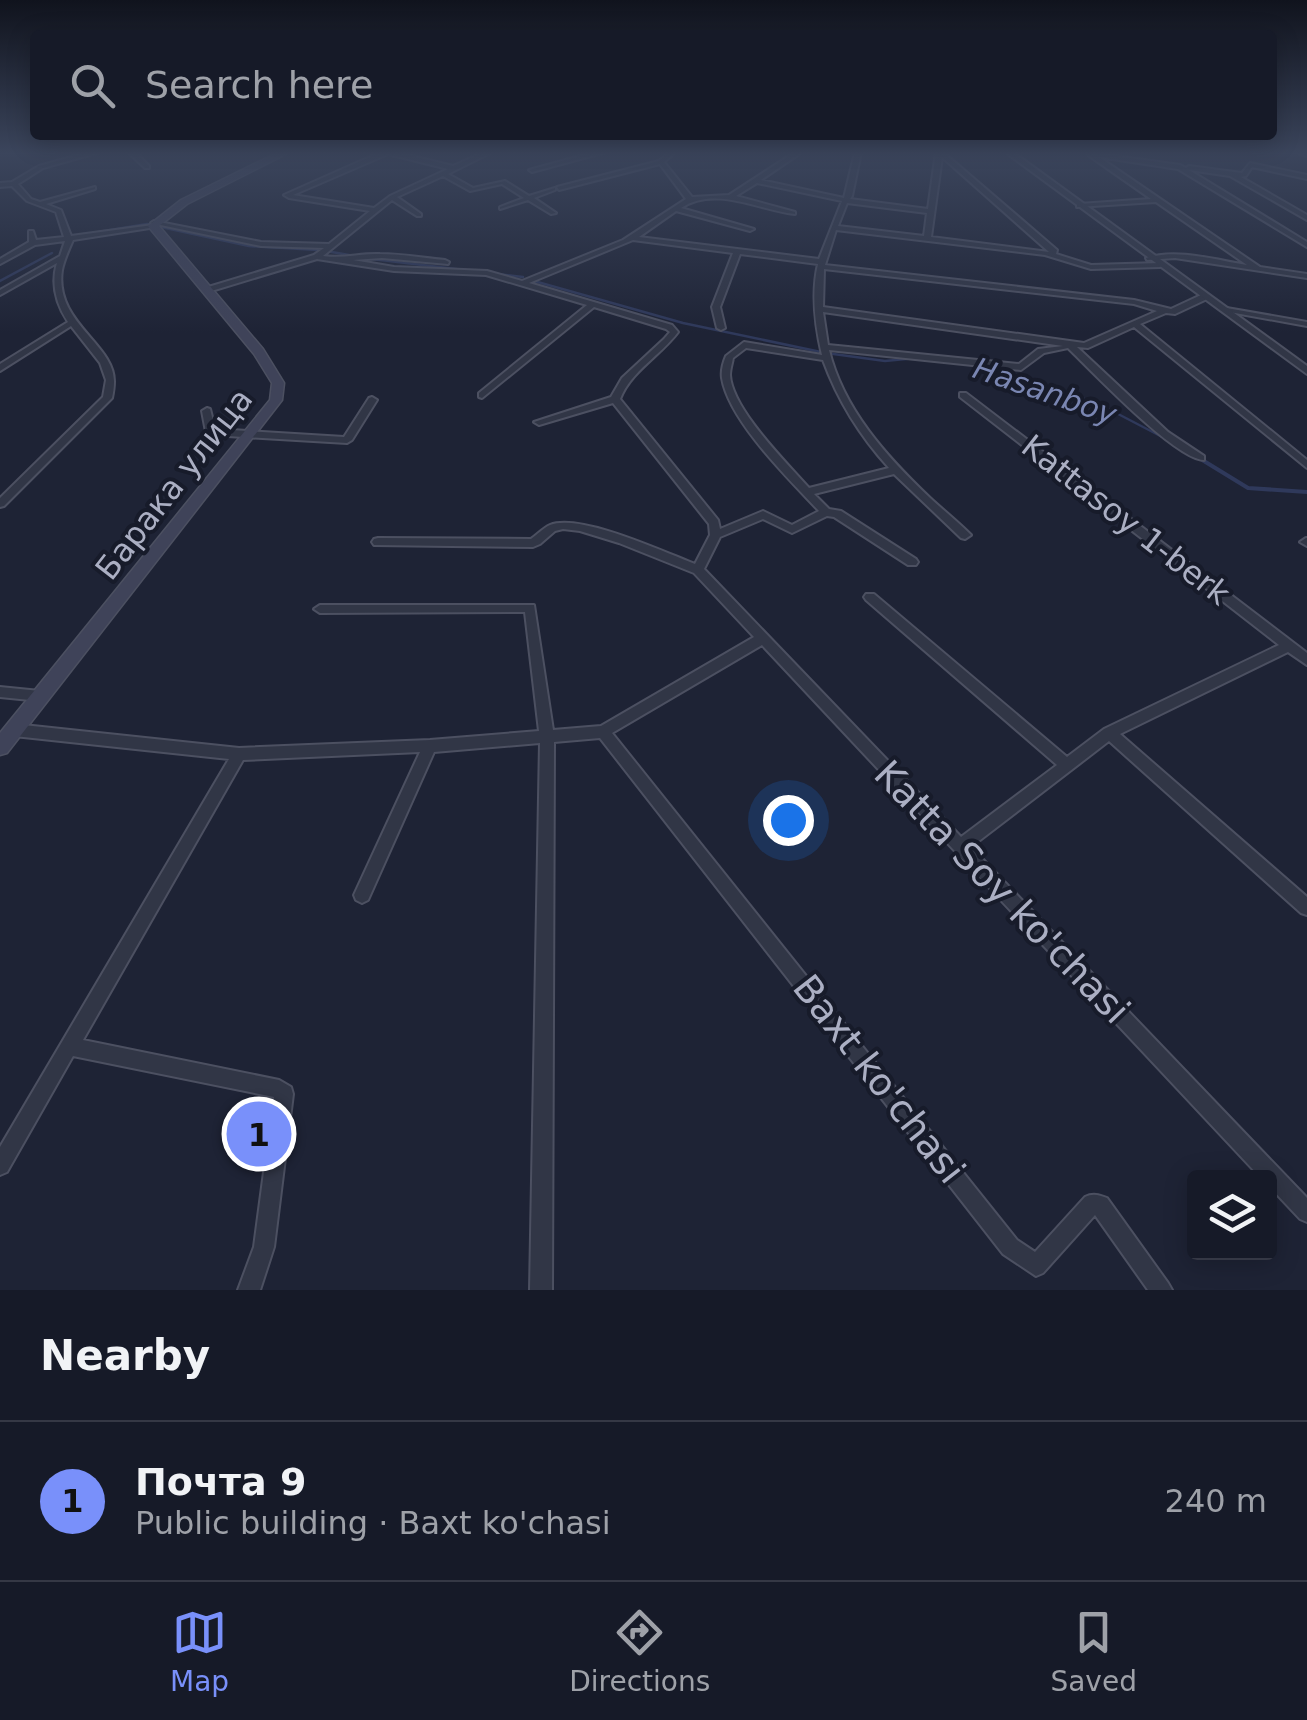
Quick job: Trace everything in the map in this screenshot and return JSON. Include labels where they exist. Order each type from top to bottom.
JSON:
[{"type":"main road","points":[[153,225],[170,212]]},
{"type":"main road","name":"Барака улица","points":[[0,747],[276,400],[278,384],[208,290],[153,225]]},
{"type":"street","points":[[0,504],[107,398],[112,387],[106,361],[69,324],[58,291],[60,258],[69,240],[59,212]]},
{"type":"street","points":[[317,258],[371,212]]},
{"type":"street","points":[[523,283],[632,238],[671,212]]},
{"type":"street","points":[[688,212],[750,229]]},
{"type":"street","points":[[841,212],[818,285],[825,353],[860,430],[892,471],[964,535]]},
{"type":"street","points":[[927,239],[930,212]]},
{"type":"street","points":[[1007,212],[1059,257]]},
{"type":"street","points":[[1087,212],[1307,371]]},
{"type":"street","points":[[1176,212],[1257,268]]},
{"type":"street","points":[[1256,212],[1307,245]]},
{"type":"street","points":[[0,262],[33,243],[153,225],[261,244],[327,246]]},
{"type":"street","points":[[835,228],[1059,257],[1090,267],[1160,266]]},
{"type":"street","points":[[30,232],[33,243]]},
{"type":"street","points":[[632,238],[1134,302],[1173,312],[1204,297]]},
{"type":"street","points":[[721,328],[716,307],[737,252]]},
{"type":"street","points":[[342,260],[364,254],[445,262]]},
{"type":"street","points":[[1150,258],[1176,256],[1307,276]]},
{"type":"street","points":[[0,293],[60,258]]},
{"type":"street","points":[[208,290],[317,258],[394,269],[480,272],[656,322],[674,332],[663,349],[629,377],[616,400],[539,422]]},
{"type":"street","points":[[482,396],[590,306]]},
{"type":"street","points":[[820,309],[1085,346],[1164,310]]},
{"type":"street","points":[[1224,310],[1307,324]]},
{"type":"street","points":[[0,368],[69,324]]},
{"type":"street","points":[[1134,324],[1307,465]]},
{"type":"street","points":[[826,512],[727,394],[726,361],[744,346],[825,353],[906,352],[1021,367],[1041,350],[1069,345]]},
{"type":"street","points":[[1069,345],[1164,434],[1200,458]]},
{"type":"street","name":"Kattasoy 1-berk","points":[[963,395],[1306,658]]},
{"type":"street","points":[[207,411],[210,432],[346,440],[372,400]]},
{"type":"street","points":[[378,542],[533,543],[552,527],[561,526],[590,530],[698,570],[716,535],[714,523],[616,400]]},
{"type":"street","points":[[807,492],[892,471]]},
{"type":"street","points":[[716,535],[757,516],[792,528],[826,512],[837,514],[912,562]]},
{"type":"street","name":"Katta Soy ko'chasi","points":[[698,570],[760,640],[1307,1212]]},
{"type":"street","points":[[870,597],[1066,765]]},
{"type":"street","points":[[320,609],[528,606],[547,738],[541,1290]]},
{"type":"street","points":[[14,730],[238,754],[430,746],[603,732],[760,640]]},
{"type":"street","points":[[960,846],[1109,733],[1289,646]]},
{"type":"street","points":[[0,692],[40,696]]},
{"type":"street","name":"Baxt ko'chasi","points":[[603,732],[1010,1247],[1036,1266],[1092,1204],[1100,1205],[1161,1290]]},
{"type":"street","points":[[1109,733],[1307,907]]},
{"type":"street","points":[[362,895],[430,746]]},
{"type":"street","points":[[0,1164],[238,754]]},
{"type":"street","points":[[70,1046],[279,1088],[284,1094],[264,1247],[249,1290]]},
{"type":"waterway","name":"Hasanboy","points":[[92,233],[147,224],[249,246],[318,250]]},
{"type":"waterway","name":"Hasanboy","points":[[326,251],[349,255]]},
{"type":"waterway","name":"Hasanboy","points":[[0,281],[52,253]]},
{"type":"waterway","name":"Hasanboy","points":[[364,258],[523,277]]},
{"type":"waterway","name":"Hasanboy","points":[[534,281],[683,323],[821,352]]},
{"type":"waterway","name":"Hasanboy","points":[[826,353],[885,361],[916,358]]},
{"type":"waterway","name":"Hasanboy","points":[[974,365],[1097,403],[1170,441]]},
{"type":"waterway","name":"Hasanboy","points":[[1199,458],[1248,488],[1307,492]]},
{"type":"place","name":"Почта 9","points":[[259,1134]]}]
